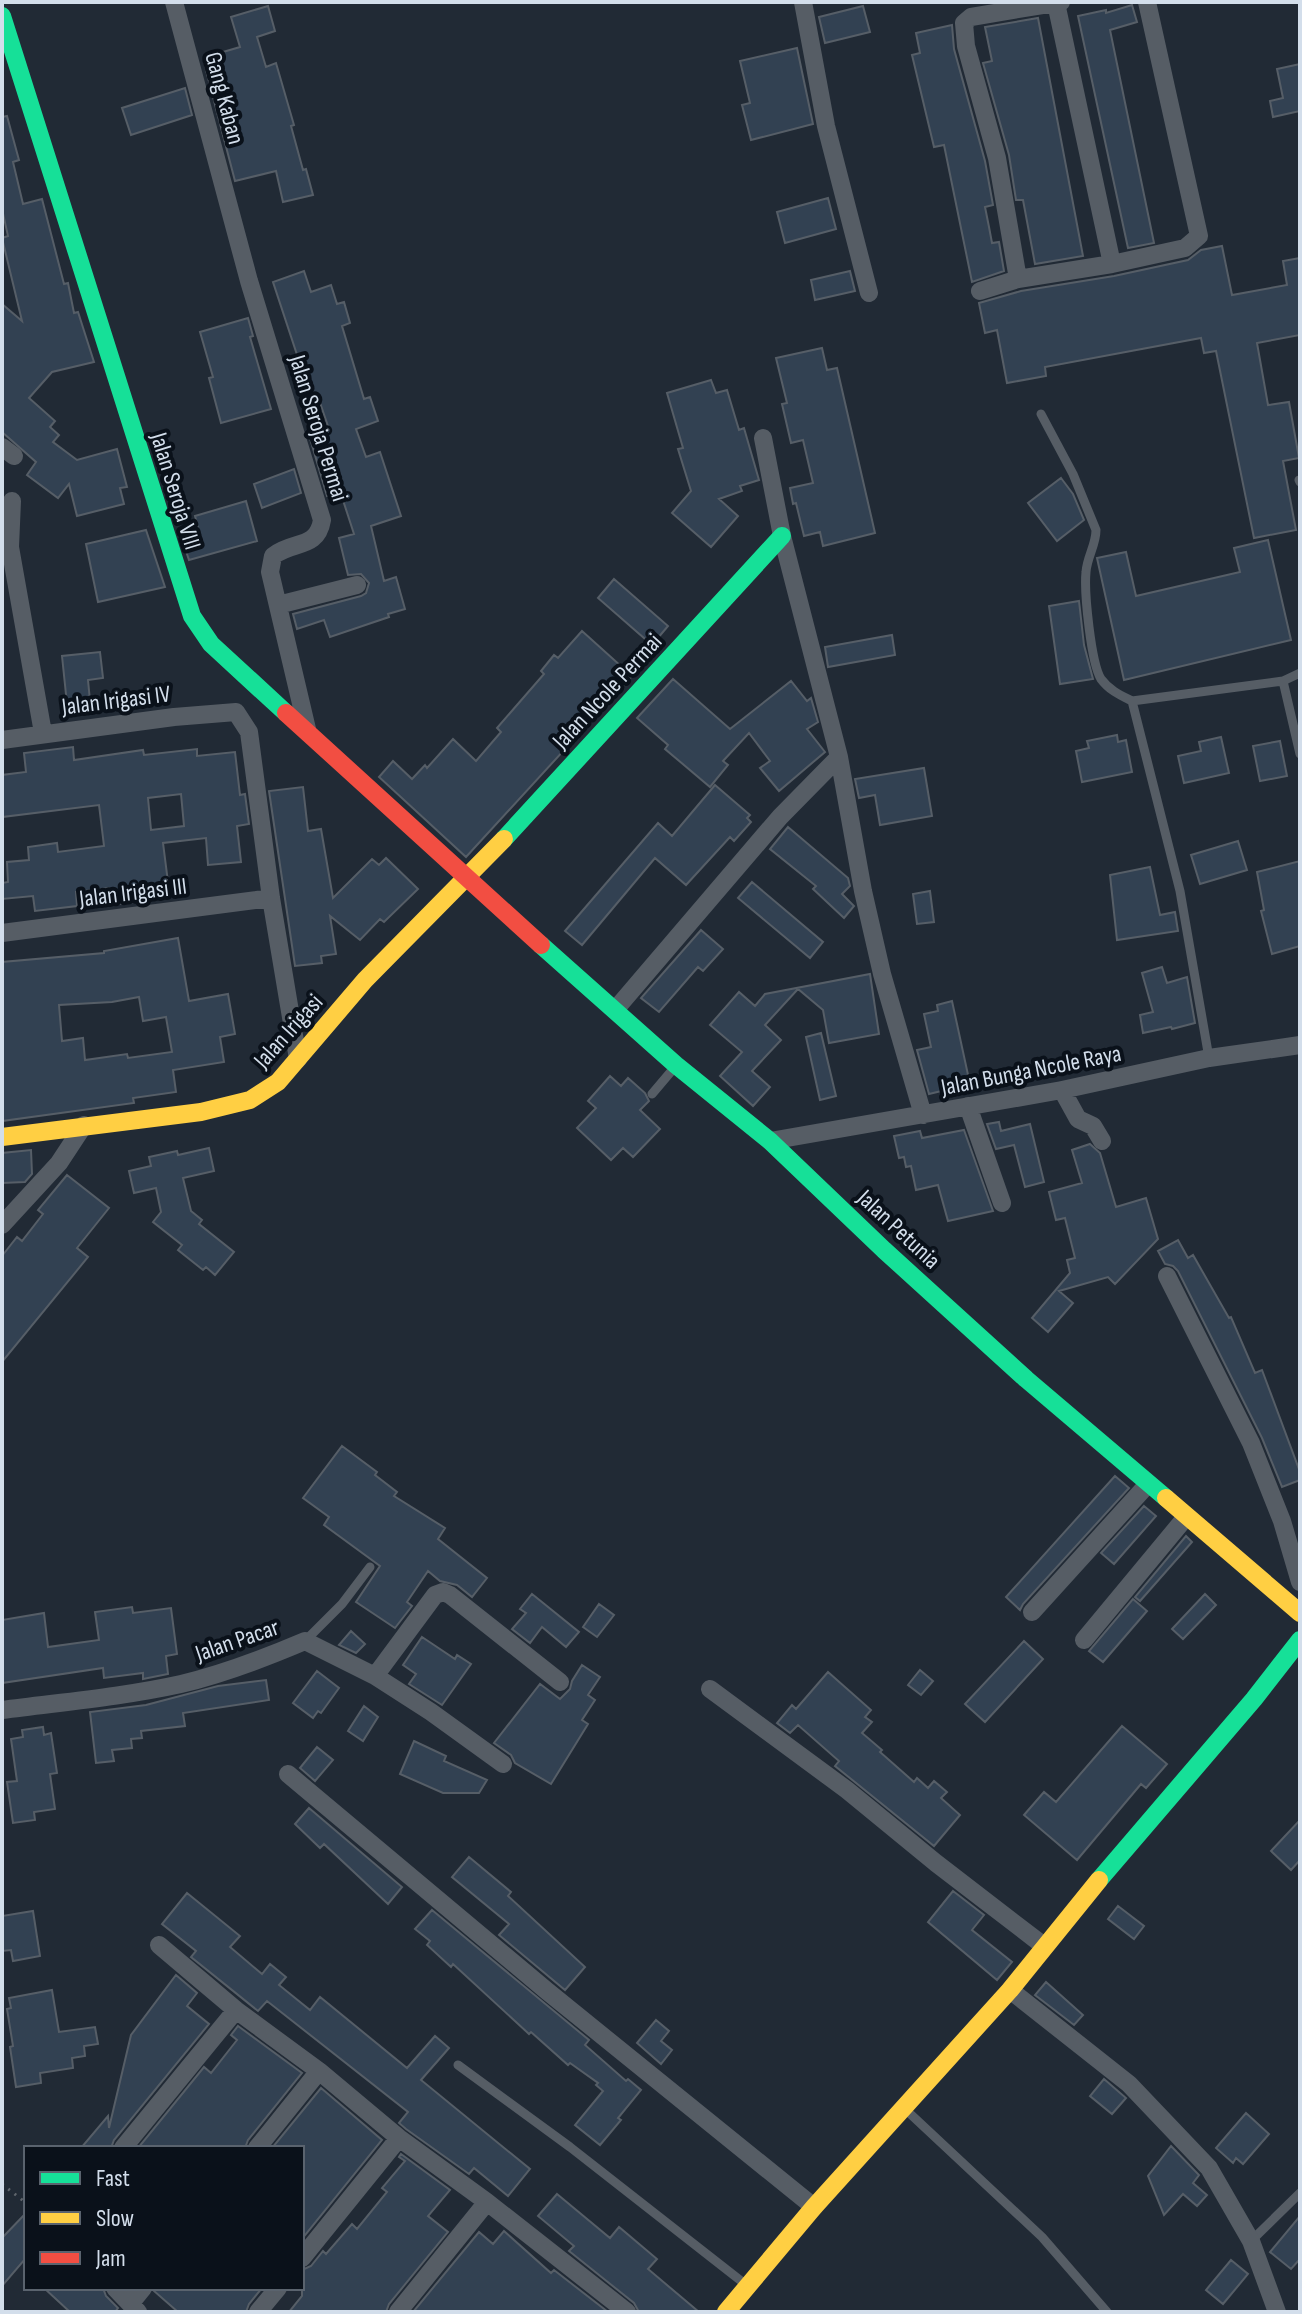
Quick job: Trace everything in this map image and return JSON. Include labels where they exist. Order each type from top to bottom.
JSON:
[{"type":"street","name":"Gang Kaban","points":[[174,2],[229,207]]},
{"type":"street","points":[[803,2],[826,126],[869,293]]},
{"type":"street","points":[[980,291],[1018,279],[1112,264],[1185,248],[1199,236],[1147,2]]},
{"type":"street","points":[[1018,279],[997,158],[966,46],[964,23],[971,17],[1058,3],[1112,264]]},
{"type":"street","name":"Jalan Seroja VIII","points":[[2,16],[192,616],[211,644],[307,729],[466,879]]},
{"type":"street","name":"Jalan Seroja Permai","points":[[229,207],[322,520],[320,531],[310,541],[285,546],[273,556],[270,572],[307,729]]},
{"type":"street","points":[[763,438],[782,536],[839,757],[863,891],[882,974],[923,1115]]},
{"type":"street","points":[[12,501],[6,548],[43,733]]},
{"type":"street","name":"Jalan Ncole Permai","points":[[466,879],[782,536]]},
{"type":"street","points":[[278,605],[357,585]]},
{"type":"street","points":[[252,681],[236,712],[249,732],[271,898],[298,1059]]},
{"type":"street","name":"Jalan Irigasi IV","points":[[2,740],[174,717],[236,712]]},
{"type":"street","points":[[615,1010],[780,817],[839,757]]},
{"type":"street","name":"Jalan Petunia","points":[[466,879],[676,1065],[770,1141],[1002,1358],[1300,1613]]},
{"type":"street","name":"Jalan Irigasi","points":[[2,1137],[201,1112],[250,1100],[278,1082],[365,980],[466,879]]},
{"type":"street","name":"Jalan Irigasi III","points":[[2,933],[271,898]]},
{"type":"street","name":"Jalan Bunga Ncole Raya","points":[[770,1141],[1062,1090],[1209,1058],[1300,1045]]},
{"type":"street","points":[[1062,1090],[1078,1119],[1093,1126],[1102,1141]]},
{"type":"street","points":[[968,1106],[1002,1203]]},
{"type":"street","points":[[2,1225],[59,1163],[84,1125]]},
{"type":"street","points":[[1167,1276],[1251,1443],[1282,1521],[1300,1582]]},
{"type":"street","points":[[1032,1612],[1148,1484]]},
{"type":"street","points":[[1084,1640],[1186,1517]]},
{"type":"street","points":[[375,1676],[435,1595],[443,1592],[560,1682]]},
{"type":"street","points":[[726,2312],[902,2107],[1010,1990],[1300,1640]]},
{"type":"street","name":"Jalan Pacar","points":[[2,1710],[184,1683],[273,1655],[305,1641],[375,1676],[503,1764]]},
{"type":"street","points":[[710,1689],[847,1790],[1044,1946]]},
{"type":"street","points":[[288,1774],[547,1991],[814,2207]]},
{"type":"street","points":[[159,1945],[399,2138],[487,2202],[627,2312]]},
{"type":"street","points":[[1010,1990],[1129,2084],[1209,2168],[1251,2241],[1277,2312]]},
{"type":"street","points":[[125,2146],[236,2010]]},
{"type":"street","points":[[259,2146],[319,2071]]},
{"type":"street","points":[[304,2256],[399,2138]]},
{"type":"street","points":[[398,2312],[487,2202]]},
{"type":"street","points":[[117,2290],[134,2308]]},
{"type":"street","points":[[258,2312],[276,2290]]},
{"type":"lane","points":[[1041,414],[1073,474],[1096,530],[1085,576],[1093,657],[1100,677],[1111,690],[1132,701],[1283,681],[1300,673]]},
{"type":"lane","points":[[1283,681],[1300,754]]},
{"type":"lane","points":[[1132,701],[1180,891],[1209,1058]]},
{"type":"lane","points":[[652,1094],[676,1065]]},
{"type":"lane","points":[[305,1641],[342,1604],[370,1567]]},
{"type":"lane","points":[[458,2065],[570,2147],[747,2286]]},
{"type":"lane","points":[[902,2107],[954,2152],[1042,2237],[1107,2312]]},
{"type":"lane","points":[[1251,2241],[1300,2193]]},
{"type":"path","points":[[2,2184],[24,2201]]},
{"type":"building","points":[[1132,5],[1137,22],[1110,30],[1154,243],[1128,248],[1078,16],[1106,10],[1106,13]]},
{"type":"building","points":[[268,6],[275,31],[257,37],[266,67],[276,63],[303,170],[306,169],[313,195],[283,202],[276,171],[235,181],[206,70],[209,69],[206,57],[240,47],[231,17]]},
{"type":"building","points":[[863,6],[870,32],[825,43],[819,17]]},
{"type":"building","points":[[1038,18],[1083,256],[1035,264],[1023,200],[1016,200],[1009,155],[983,63],[992,61],[985,27]]},
{"type":"building","points":[[952,25],[954,49],[985,161],[993,205],[985,207],[992,243],[999,242],[1004,271],[972,282],[944,145],[934,147],[912,55],[920,53],[916,33]]},
{"type":"building","points":[[797,48],[813,124],[751,140],[742,105],[750,103],[740,61]]},
{"type":"building","points":[[1300,64],[1300,111],[1273,117],[1270,101],[1283,98],[1277,69]]},
{"type":"building","points":[[185,88],[192,115],[131,135],[122,108]]},
{"type":"building","points":[[7,116],[19,160],[13,162],[23,204],[42,199],[64,284],[68,283],[74,313],[78,312],[94,362],[52,372],[29,398],[55,421],[50,427],[59,435],[53,442],[77,460],[117,449],[127,487],[120,488],[124,504],[77,516],[69,484],[58,498],[27,475],[36,462],[2,432],[2,304],[22,321],[2,238],[8,236],[2,209],[2,117]]},
{"type":"building","points":[[828,198],[836,229],[785,243],[777,212]]},
{"type":"building","points":[[1222,246],[1232,295],[1287,285],[1283,261],[1300,258],[1300,335],[1257,343],[1268,405],[1289,402],[1299,458],[1283,461],[1296,530],[1254,538],[1216,351],[1204,353],[1201,338],[1045,367],[1046,376],[1007,383],[997,330],[985,333],[979,303],[1021,291],[1188,260],[1201,250]]},
{"type":"building","points":[[304,271],[311,292],[331,285],[337,304],[344,302],[350,323],[342,326],[364,399],[370,397],[378,421],[356,429],[366,457],[380,452],[401,516],[371,526],[384,581],[396,577],[405,609],[330,637],[324,620],[297,629],[293,614],[361,596],[366,593],[369,583],[361,574],[348,575],[339,538],[354,534],[340,491],[327,496],[309,435],[329,429],[317,394],[310,396],[308,391],[303,393],[298,377],[304,376],[273,282]]},
{"type":"building","points":[[850,271],[855,291],[815,300],[811,280]]},
{"type":"building","points":[[248,318],[253,336],[250,337],[271,409],[221,423],[209,378],[213,377],[200,332]]},
{"type":"building","points":[[822,348],[827,370],[837,368],[875,533],[823,546],[820,532],[804,536],[796,503],[793,504],[790,488],[813,483],[803,440],[791,443],[782,404],[787,403],[776,358]]},
{"type":"building","points":[[711,380],[716,393],[727,390],[739,430],[744,428],[759,480],[740,486],[742,491],[719,499],[738,516],[711,547],[672,513],[691,491],[678,449],[683,448],[667,393]]},
{"type":"building","points":[[294,469],[301,493],[262,508],[254,484]]},
{"type":"building","points":[[1061,478],[1073,494],[1084,520],[1057,541],[1028,503]]},
{"type":"building","points":[[246,501],[257,541],[189,560],[184,545],[201,540],[195,516]]},
{"type":"building","points":[[146,530],[165,587],[98,602],[86,544]]},
{"type":"building","points":[[1268,540],[1291,640],[1124,680],[1097,558],[1126,552],[1136,596],[1240,572],[1234,548]]},
{"type":"building","points":[[614,579],[668,626],[652,645],[598,598]]},
{"type":"building","points":[[1079,601],[1084,645],[1093,679],[1060,684],[1049,606]]},
{"type":"building","points":[[582,631],[632,676],[466,857],[379,777],[393,761],[412,779],[425,765],[427,768],[453,739],[476,761],[501,732],[497,728],[544,674],[541,671],[554,655],[558,658]]},
{"type":"building","points":[[892,635],[895,655],[828,667],[825,647]]},
{"type":"building","points":[[100,652],[103,678],[88,680],[90,701],[67,704],[62,656]]},
{"type":"building","points":[[673,679],[730,729],[791,681],[807,701],[811,698],[818,722],[807,729],[825,752],[779,791],[760,768],[770,761],[749,733],[723,761],[728,765],[710,787],[665,749],[668,745],[637,718]]},
{"type":"building","points":[[1117,735],[1118,742],[1126,740],[1132,772],[1082,782],[1076,751],[1089,748],[1087,741]]},
{"type":"building","points":[[1221,737],[1229,773],[1184,783],[1178,756],[1201,751],[1199,742]]},
{"type":"building","points":[[1280,741],[1287,776],[1260,781],[1253,746]]},
{"type":"building","points":[[73,747],[74,760],[143,750],[144,755],[197,749],[197,756],[235,752],[240,795],[245,794],[249,824],[237,826],[241,862],[208,865],[206,838],[163,843],[169,890],[150,892],[151,900],[112,905],[109,888],[76,892],[77,906],[35,911],[33,896],[2,899],[2,883],[8,882],[7,862],[29,860],[28,847],[57,843],[58,852],[104,846],[99,805],[2,817],[2,775],[26,772],[24,753]],"holes":[[[181,794],[184,826],[151,830],[148,798]]]},
{"type":"building","points":[[924,768],[932,816],[880,825],[875,795],[859,798],[855,779]]},
{"type":"building","points":[[715,785],[750,815],[747,818],[751,822],[734,841],[730,837],[686,885],[655,858],[582,945],[565,931],[658,823],[672,836]]},
{"type":"building","points":[[303,787],[308,831],[321,829],[333,898],[372,859],[379,865],[386,858],[418,889],[384,922],[380,919],[360,940],[330,916],[336,954],[321,956],[322,963],[295,966],[269,791]]},
{"type":"building","points":[[788,827],[848,878],[850,886],[842,894],[854,906],[844,918],[813,889],[816,886],[770,849]]},
{"type":"building","points":[[1238,841],[1247,870],[1200,884],[1191,855]]},
{"type":"building","points":[[1300,861],[1300,946],[1272,954],[1261,911],[1264,910],[1257,872]]},
{"type":"building","points":[[1150,867],[1160,915],[1175,912],[1178,931],[1117,940],[1110,875]]},
{"type":"building","points":[[752,882],[823,942],[810,958],[738,898]]},
{"type":"building","points":[[930,891],[934,922],[917,924],[913,894]]},
{"type":"building","points":[[701,930],[723,949],[703,971],[698,967],[659,1012],[641,998]]},
{"type":"building","points":[[178,938],[189,1001],[228,994],[235,1034],[220,1037],[224,1062],[173,1070],[176,1092],[133,1098],[134,1103],[2,1121],[2,962],[104,951]],"holes":[[[139,997],[143,1021],[166,1017],[172,1052],[85,1060],[83,1038],[62,1041],[59,1005]]]},
{"type":"building","points":[[1162,967],[1167,983],[1187,977],[1195,1023],[1143,1033],[1140,1015],[1153,1012],[1142,973]]},
{"type":"building","points":[[870,974],[879,1034],[829,1043],[823,1010],[798,989],[765,1025],[781,1040],[752,1071],[770,1087],[753,1106],[720,1076],[742,1052],[710,1025],[739,992],[755,1006],[765,994]]},
{"type":"building","points":[[952,1001],[970,1084],[929,1094],[917,1050],[931,1047],[924,1014],[938,1011],[937,1005]]},
{"type":"building","points":[[821,1033],[836,1096],[820,1100],[806,1037]]},
{"type":"building","points":[[610,1076],[621,1086],[628,1078],[645,1093],[649,1101],[640,1110],[660,1129],[633,1157],[623,1148],[611,1160],[577,1128],[596,1108],[588,1101]]},
{"type":"building","points":[[999,1122],[1001,1131],[1030,1124],[1044,1182],[1025,1187],[1014,1145],[996,1149],[987,1124]]},
{"type":"building","points":[[964,1130],[993,1211],[948,1221],[938,1185],[916,1190],[911,1166],[906,1167],[904,1157],[899,1158],[894,1136],[920,1131],[922,1138]]},
{"type":"building","points":[[1090,1144],[1100,1153],[1116,1207],[1146,1198],[1158,1239],[1115,1284],[1108,1277],[1059,1291],[1073,1303],[1048,1332],[1032,1318],[1070,1273],[1067,1260],[1075,1258],[1065,1218],[1056,1220],[1049,1192],[1082,1183],[1072,1150]]},
{"type":"building","points":[[209,1148],[214,1171],[183,1178],[191,1211],[202,1220],[199,1224],[234,1252],[215,1275],[206,1267],[203,1270],[178,1250],[182,1245],[153,1222],[161,1212],[156,1188],[134,1193],[129,1171],[151,1166],[149,1157]]},
{"type":"building","points":[[31,1150],[32,1174],[25,1182],[2,1183],[2,1153]]},
{"type":"building","points":[[67,1175],[109,1208],[77,1248],[88,1257],[2,1362],[2,1256],[17,1237],[22,1241],[43,1214],[38,1210]]},
{"type":"building","points":[[1178,1240],[1188,1258],[1193,1255],[1231,1317],[1255,1373],[1262,1370],[1300,1472],[1300,1480],[1282,1487],[1262,1438],[1178,1271],[1165,1264],[1158,1251]]},
{"type":"building","points":[[342,1446],[377,1472],[375,1475],[397,1492],[394,1496],[445,1528],[438,1539],[487,1578],[472,1597],[457,1585],[440,1581],[428,1571],[407,1602],[412,1606],[395,1628],[356,1602],[380,1566],[324,1525],[329,1517],[303,1498]]},
{"type":"building","points":[[1115,1476],[1129,1488],[1020,1610],[1006,1597]]},
{"type":"building","points":[[1144,1506],[1156,1516],[1114,1564],[1101,1553]]},
{"type":"building","points":[[1186,1536],[1192,1542],[1140,1601],[1135,1597]]},
{"type":"building","points":[[532,1594],[579,1632],[566,1647],[542,1627],[530,1643],[512,1629],[526,1613],[520,1609]]},
{"type":"building","points":[[1205,1594],[1216,1605],[1183,1639],[1172,1629]]},
{"type":"building","points":[[1133,1599],[1147,1611],[1103,1662],[1089,1651]]},
{"type":"building","points":[[599,1604],[614,1615],[597,1637],[583,1627]]},
{"type":"building","points":[[132,1607],[133,1613],[171,1608],[177,1654],[166,1656],[168,1674],[143,1679],[143,1673],[104,1678],[103,1668],[2,1683],[2,1620],[44,1613],[48,1647],[99,1640],[95,1612]]},
{"type":"building","points":[[351,1631],[365,1644],[356,1653],[339,1645]]},
{"type":"building","points":[[422,1637],[455,1659],[457,1655],[471,1664],[442,1705],[409,1684],[416,1674],[403,1665]]},
{"type":"building","points":[[1024,1641],[1043,1659],[985,1722],[965,1704]]},
{"type":"building","points":[[582,1665],[600,1677],[588,1695],[595,1700],[582,1720],[588,1724],[551,1784],[515,1763],[511,1755],[494,1743],[540,1684],[560,1699],[570,1689]]},
{"type":"building","points":[[920,1670],[933,1681],[921,1695],[908,1685]]},
{"type":"building","points":[[317,1671],[339,1688],[321,1713],[318,1711],[313,1718],[293,1703]]},
{"type":"building","points":[[828,1672],[871,1710],[865,1717],[872,1722],[862,1733],[882,1750],[880,1752],[914,1782],[917,1778],[928,1788],[934,1781],[947,1792],[941,1798],[960,1815],[934,1846],[835,1766],[839,1761],[798,1725],[790,1733],[777,1723],[792,1705],[796,1709]]},
{"type":"building","points":[[266,1680],[269,1700],[183,1713],[185,1726],[141,1731],[142,1738],[131,1739],[132,1748],[112,1750],[114,1761],[96,1763],[90,1712],[146,1705],[218,1686]]},
{"type":"building","points":[[364,1706],[378,1717],[363,1741],[348,1731]]},
{"type":"building","points":[[1122,1726],[1167,1764],[1146,1788],[1141,1784],[1077,1860],[1024,1815],[1044,1792],[1056,1802]]},
{"type":"building","points":[[43,1727],[44,1735],[51,1733],[57,1773],[50,1774],[55,1809],[34,1812],[35,1820],[13,1823],[7,1782],[17,1781],[11,1739],[23,1737],[22,1730]]},
{"type":"building","points":[[414,1741],[446,1756],[444,1761],[487,1780],[479,1793],[443,1793],[400,1774]]},
{"type":"building","points":[[317,1747],[333,1760],[315,1781],[300,1768]]},
{"type":"building","points":[[309,1808],[402,1887],[388,1904],[324,1844],[320,1848],[295,1824]]},
{"type":"building","points":[[1300,1820],[1300,1860],[1291,1870],[1271,1851]]},
{"type":"building","points":[[469,1857],[511,1892],[508,1896],[585,1967],[565,1990],[499,1935],[509,1924],[452,1877]]},
{"type":"building","points":[[953,1891],[984,1915],[972,1930],[1012,1962],[997,1980],[928,1922]]},
{"type":"building","points":[[187,1893],[240,1936],[230,1947],[262,1974],[270,1964],[286,1977],[279,1985],[310,2010],[320,1997],[407,2068],[435,2036],[449,2048],[421,2080],[530,2169],[508,2196],[474,2168],[469,2174],[406,2129],[399,2123],[408,2112],[267,2001],[258,2011],[191,1957],[196,1951],[162,1924]]},
{"type":"building","points":[[1118,1906],[1144,1926],[1134,1939],[1108,1919]]},
{"type":"building","points":[[432,1910],[589,2040],[585,2045],[641,2090],[600,2145],[575,2125],[603,2091],[596,2085],[598,2083],[570,2063],[568,2065],[531,2032],[529,2034],[453,1964],[451,1967],[427,1945],[430,1941],[415,1929]]},
{"type":"building","points":[[33,1911],[40,1956],[13,1961],[11,1950],[2,1951],[2,1916]]},
{"type":"building","points":[[176,1975],[197,1993],[187,2006],[209,2024],[112,2146],[83,2146],[108,2116],[109,2128],[131,2035]]},
{"type":"building","points":[[1046,1982],[1083,2015],[1074,2025],[1035,1995]]},
{"type":"building","points":[[52,1990],[59,2032],[95,2027],[98,2044],[84,2046],[85,2056],[72,2058],[73,2068],[40,2073],[41,2083],[16,2087],[7,2009],[11,2008],[9,1998]]},
{"type":"building","points":[[656,2020],[669,2031],[661,2041],[672,2050],[661,2064],[637,2043]]},
{"type":"building","points":[[238,2026],[302,2073],[246,2146],[140,2146],[204,2067],[211,2073],[237,2040],[231,2035]]},
{"type":"building","points":[[1104,2079],[1126,2098],[1112,2114],[1090,2096]]},
{"type":"building","points":[[321,2088],[382,2140],[304,2237],[304,2146],[274,2146]]},
{"type":"building","points":[[1246,2113],[1269,2134],[1243,2164],[1236,2158],[1233,2163],[1216,2148]]},
{"type":"building","points":[[1171,2146],[1199,2175],[1193,2183],[1207,2195],[1197,2206],[1183,2194],[1164,2215],[1148,2176]]},
{"type":"building","points":[[401,2154],[450,2190],[428,2216],[448,2232],[389,2304],[386,2312],[289,2312],[302,2296],[304,2269],[311,2266],[323,2251],[326,2254],[352,2224],[357,2229],[387,2192],[382,2188],[405,2161],[399,2157]]},
{"type":"building","points":[[557,2194],[610,2238],[619,2227],[657,2259],[648,2269],[699,2312],[639,2312],[634,2303],[569,2251],[574,2246],[538,2216]]},
{"type":"building","points":[[24,2215],[24,2260],[2,2286],[2,2238]]},
{"type":"building","points":[[1300,2216],[1300,2259],[1291,2269],[1270,2252]]},
{"type":"building","points":[[504,2231],[551,2273],[554,2270],[608,2312],[413,2312],[479,2232],[493,2244]]},
{"type":"building","points":[[1231,2260],[1248,2274],[1223,2304],[1206,2290]]},
{"type":"building","points":[[46,2290],[104,2290],[118,2308],[115,2312],[70,2312]]},
{"type":"building","points":[[260,2290],[246,2312],[178,2312],[154,2291]]},
{"type":"traffic: fast","points":[[2,16],[192,616],[211,644],[286,713]]},
{"type":"traffic: fast","points":[[504,839],[782,536]]},
{"type":"traffic: fast","points":[[541,945],[676,1065],[770,1141],[1026,1379],[1166,1498]]},
{"type":"traffic: fast","points":[[1099,1880],[1254,1699],[1300,1640]]},
{"type":"traffic: slow","points":[[2,1137],[201,1112],[250,1100],[278,1082],[365,980],[504,839]]},
{"type":"traffic: slow","points":[[1166,1498],[1300,1613]]},
{"type":"traffic: slow","points":[[726,2312],[814,2207],[1010,1990],[1099,1880]]},
{"type":"traffic: jam","points":[[286,713],[541,945]]}]
